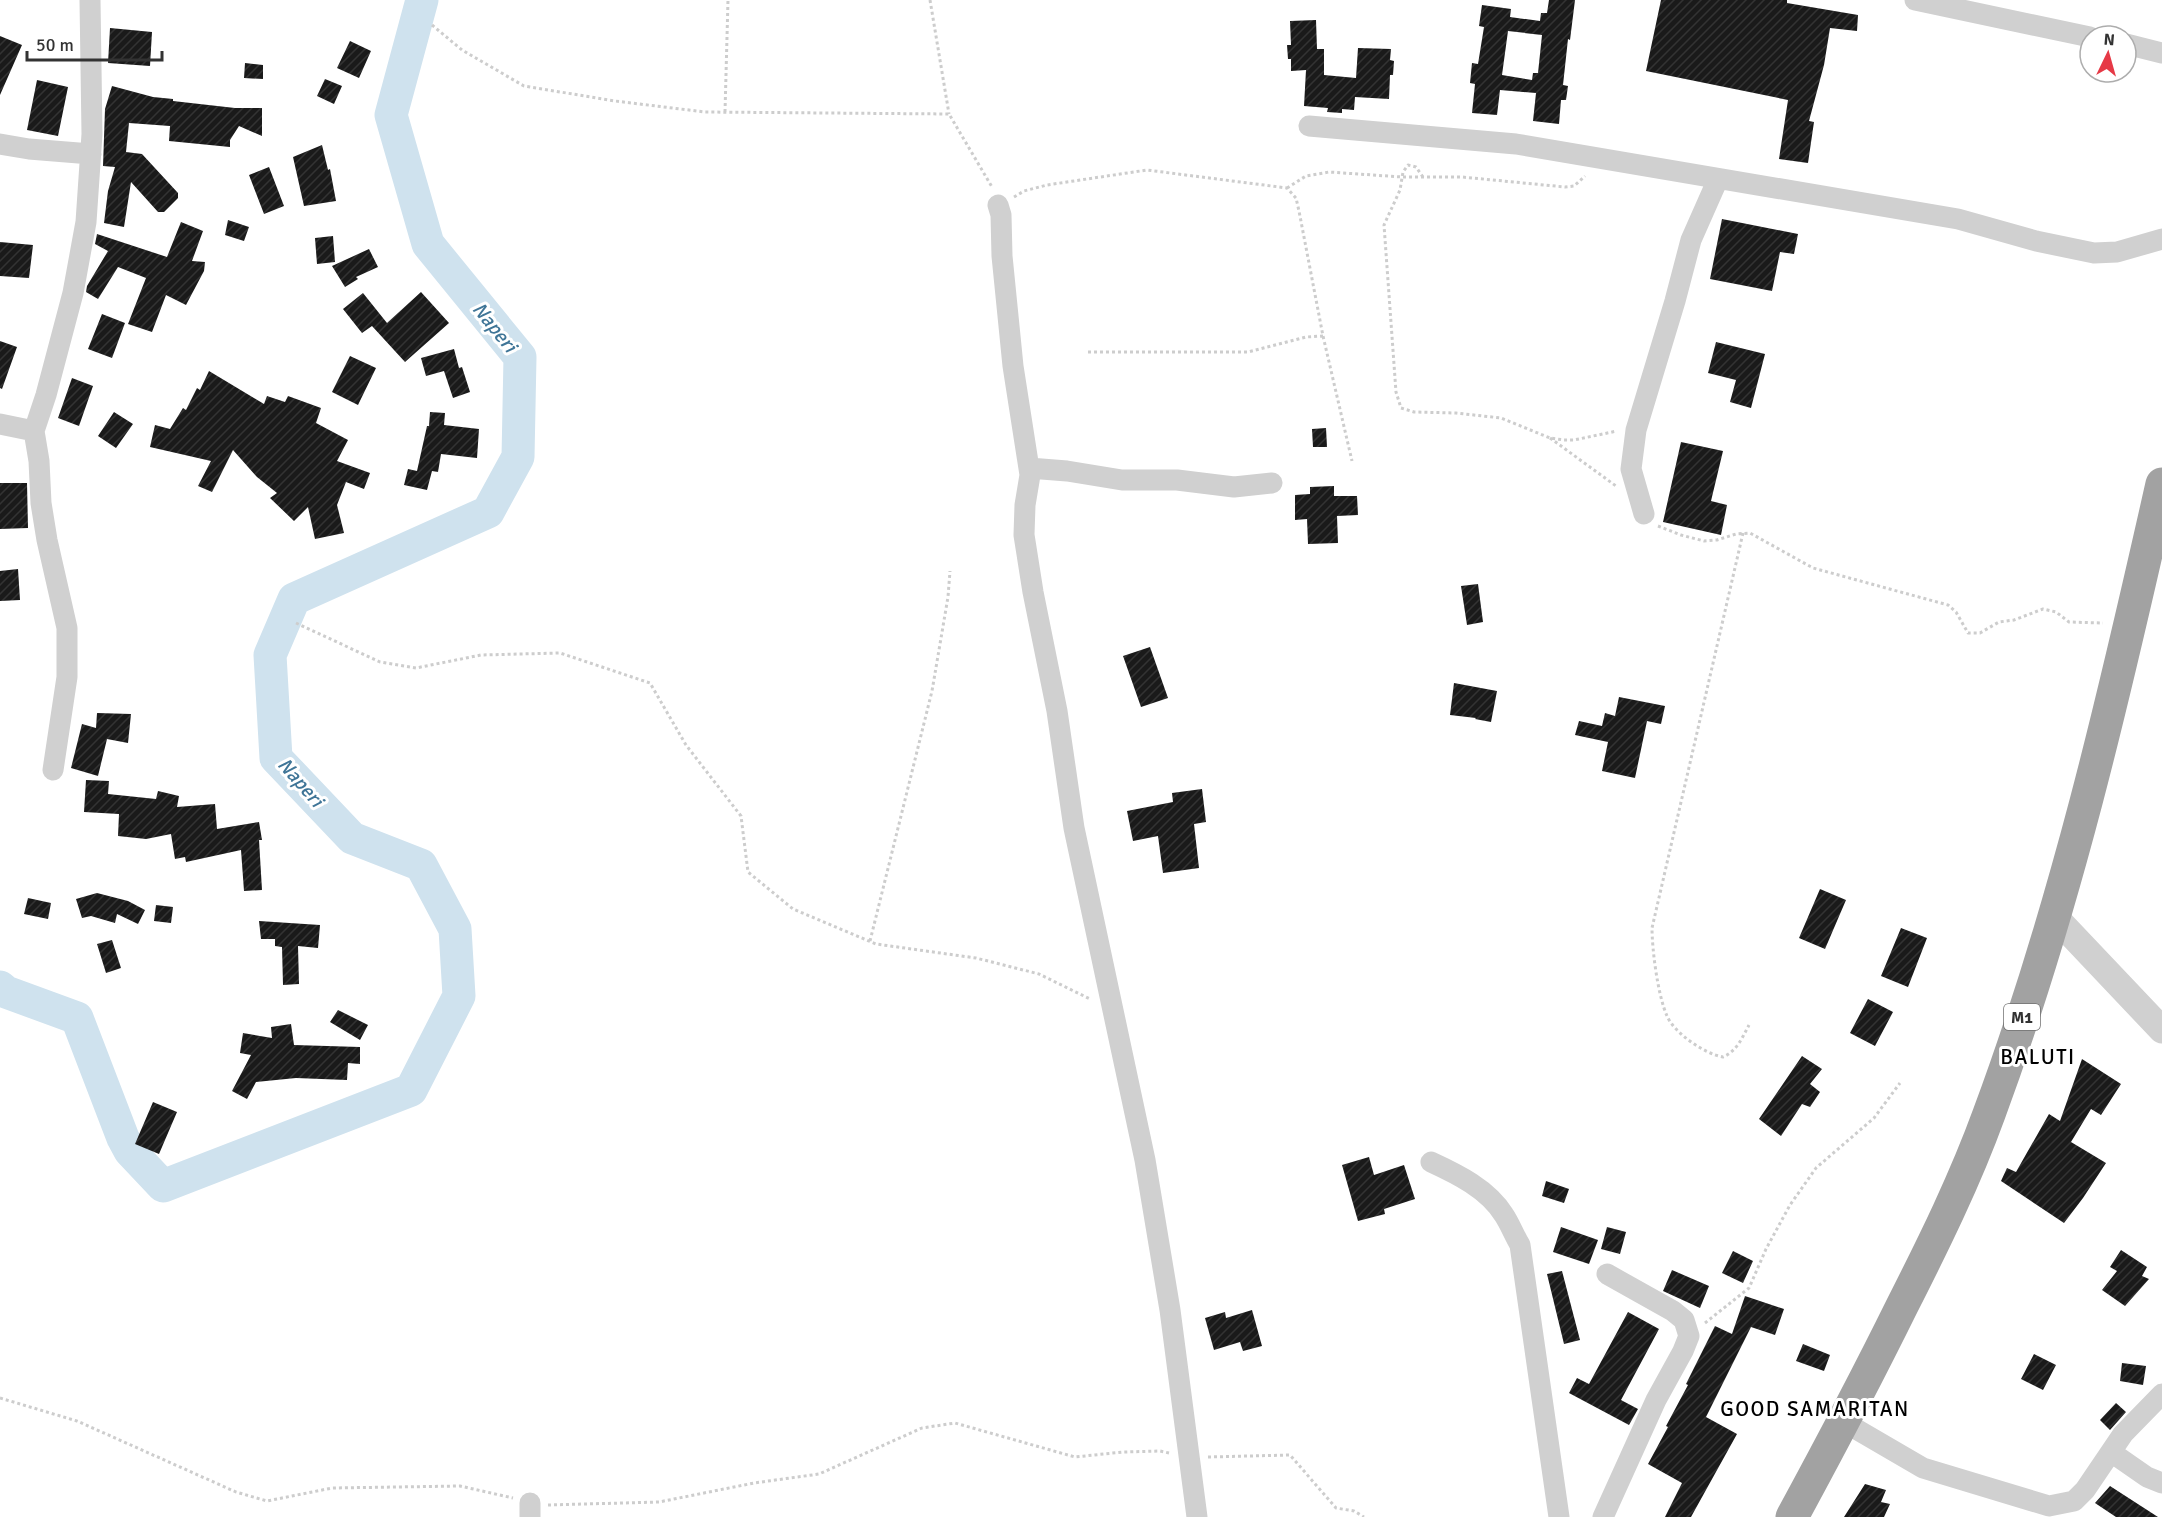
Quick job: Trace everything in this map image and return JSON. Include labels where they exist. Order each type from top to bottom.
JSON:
[{"type":"highway","name":"M1","points":[[1792,1517],[1844,1422],[1947,1217],[1989,1115],[2055,917],[2111,710],[2162,484]]},
{"type":"street","points":[[53,770],[67,677],[67,628],[47,540],[34,431],[73,293],[86,222],[91,154],[90,0]]},
{"type":"street","points":[[1915,0],[2078,34]]},
{"type":"street","points":[[2138,47],[2162,53]]},
{"type":"street","points":[[1309,126],[1516,144],[1958,219],[2036,241],[2094,253],[2117,252],[2162,239]]},
{"type":"street","points":[[0,144],[29,149],[91,154]]},
{"type":"street","points":[[1644,514],[1631,469],[1637,427],[1691,240],[1718,179]]},
{"type":"street","points":[[998,205],[1001,214],[1002,256],[1013,366],[1030,475],[1025,505],[1024,535],[1057,711],[1074,828],[1145,1160],[1170,1310],[1197,1517]]},
{"type":"street","points":[[0,424],[34,431]]},
{"type":"street","points":[[1029,468],[1067,471],[1122,480],[1177,480],[1234,487],[1272,483]]},
{"type":"street","points":[[2055,917],[2162,1030]]},
{"type":"street","points":[[1431,1162],[1460,1176],[1488,1197],[1503,1213],[1520,1245],[1559,1517]]},
{"type":"street","points":[[1603,1517],[1656,1400],[1689,1336],[1683,1320],[1673,1311],[1607,1274]]},
{"type":"street","points":[[1844,1422],[1923,1468],[2034,1503],[2076,1509],[2085,1490],[2123,1434],[2162,1394]]},
{"type":"street","points":[[2111,1452],[2147,1477],[2162,1483]]},
{"type":"path","points":[[725,112],[728,0]]},
{"type":"path","points":[[930,0],[949,114],[995,192],[998,205],[1024,191],[1047,184],[1147,170],[1287,188],[1306,176],[1329,172],[1402,177],[1462,177],[1574,186],[1600,159]]},
{"type":"path","points":[[432,25],[462,50],[524,86],[705,112],[949,114]]},
{"type":"path","points":[[1423,177],[1416,167],[1408,165],[1403,172],[1400,190],[1384,225],[1396,392],[1401,408],[1408,411],[1501,418],[1550,438],[1623,491],[1644,514],[1667,531],[1704,541],[1743,533],[1756,535],[1814,568],[1948,605],[1956,612],[1968,633],[1980,633],[1999,622],[2014,620],[2043,609],[2056,612],[2069,622],[2075,623],[2131,622]]},
{"type":"path","points":[[1287,188],[1296,198],[1299,210],[1323,336],[1352,461]]},
{"type":"path","points":[[1088,352],[1248,352],[1306,337],[1323,336]]},
{"type":"path","points":[[1550,438],[1574,440],[1637,427]]},
{"type":"path","points":[[1743,533],[1652,927],[1658,982],[1666,1016],[1672,1026],[1702,1049],[1723,1057],[1737,1047],[1749,1025]]},
{"type":"path","points":[[870,941],[932,691],[948,597],[950,571]]},
{"type":"path","points":[[296,623],[380,662],[416,668],[481,655],[560,653],[650,683],[687,746],[741,816],[748,872],[793,909],[876,944],[976,958],[1039,974],[1113,1010]]},
{"type":"path","points":[[1689,1336],[1749,1288],[1766,1249],[1790,1205],[1816,1168],[1874,1118],[1900,1083]]},
{"type":"path","points":[[0,1398],[77,1421],[236,1492],[267,1501],[332,1488],[460,1486],[530,1510],[539,1505],[659,1502],[754,1483],[819,1474],[922,1428],[955,1423],[1075,1457],[1160,1451],[1188,1457],[1290,1455],[1336,1508],[1354,1511],[1364,1517]]},
{"type":"building","points":[[1549,0],[1575,0],[1563,85],[1568,86],[1566,100],[1561,100],[1559,124],[1533,121],[1536,93],[1500,90],[1497,115],[1472,113],[1475,84],[1470,83],[1472,63],[1478,64],[1484,27],[1479,26],[1482,5],[1511,9],[1510,17],[1540,21],[1541,13],[1547,13]],"holes":[[[1508,31],[1542,35],[1538,73],[1533,73],[1532,80],[1502,75]]]},
{"type":"building","points":[[1661,0],[1787,0],[1787,3],[1858,15],[1857,31],[1830,28],[1824,65],[1809,121],[1814,122],[1808,163],[1779,159],[1788,100],[1646,71]]},
{"type":"building","points":[[1316,20],[1317,49],[1324,49],[1324,75],[1356,78],[1358,48],[1391,49],[1390,60],[1394,61],[1393,75],[1390,75],[1389,99],[1355,97],[1354,110],[1342,109],[1342,113],[1327,112],[1328,108],[1304,106],[1306,70],[1291,71],[1291,59],[1288,59],[1287,45],[1291,45],[1290,21]]},
{"type":"building","points":[[110,28],[152,32],[150,66],[108,63]]},
{"type":"building","points":[[0,36],[22,45],[0,95]]},
{"type":"building","points":[[350,41],[371,51],[359,78],[337,68]]},
{"type":"building","points":[[245,63],[263,65],[263,79],[244,78]]},
{"type":"building","points":[[325,79],[342,86],[334,104],[317,96]]},
{"type":"building","points":[[37,80],[68,87],[58,136],[27,130]]},
{"type":"building","points":[[112,86],[153,97],[173,99],[173,101],[235,108],[262,108],[262,136],[239,126],[230,140],[230,147],[169,141],[170,126],[129,123],[126,152],[142,154],[178,193],[178,198],[164,212],[158,212],[131,182],[124,227],[104,223],[108,191],[115,167],[103,166],[105,109]]},
{"type":"building","points":[[322,145],[328,170],[330,169],[336,201],[304,206],[293,157]]},
{"type":"building","points":[[269,167],[284,206],[264,214],[249,175]]},
{"type":"building","points":[[1722,219],[1798,234],[1794,254],[1780,252],[1772,291],[1710,279]]},
{"type":"building","points":[[228,220],[249,227],[244,241],[225,235]]},
{"type":"building","points":[[181,222],[203,231],[192,261],[205,262],[204,271],[186,305],[166,295],[152,332],[128,324],[146,278],[118,267],[98,299],[86,292],[87,286],[108,251],[95,244],[97,234],[167,257]]},
{"type":"building","points":[[333,236],[335,262],[317,264],[315,238]]},
{"type":"building","points":[[0,242],[33,245],[29,278],[0,276]]},
{"type":"building","points":[[369,249],[378,267],[356,277],[358,279],[345,287],[332,266]]},
{"type":"building","points":[[421,292],[449,323],[405,362],[372,326],[362,333],[343,309],[363,293],[387,323]]},
{"type":"building","points":[[102,314],[125,323],[112,358],[88,349]]},
{"type":"building","points":[[0,341],[17,347],[2,389],[0,388]]},
{"type":"building","points":[[1716,342],[1765,354],[1751,408],[1730,402],[1736,380],[1708,373]]},
{"type":"building","points":[[454,349],[459,368],[462,367],[470,392],[453,398],[444,371],[426,376],[421,358]]},
{"type":"building","points":[[350,356],[376,368],[358,405],[332,392]]},
{"type":"building","points":[[209,371],[264,404],[267,396],[285,402],[288,396],[321,408],[316,423],[348,440],[337,461],[370,473],[364,489],[346,482],[337,505],[344,533],[315,539],[308,507],[294,521],[270,498],[277,493],[257,477],[233,450],[212,492],[198,486],[211,461],[150,447],[155,425],[170,429],[183,408],[186,410],[197,388],[200,390]]},
{"type":"building","points":[[72,378],[93,386],[79,426],[58,418]]},
{"type":"building","points":[[114,412],[133,424],[116,448],[98,436]]},
{"type":"building","points":[[430,412],[445,413],[444,425],[479,429],[477,458],[441,454],[438,472],[432,471],[427,490],[404,485],[408,469],[417,471],[427,426],[429,426]]},
{"type":"building","points":[[1326,428],[1327,447],[1313,447],[1312,429]]},
{"type":"building","points":[[1681,442],[1723,451],[1711,501],[1727,505],[1721,535],[1663,522]]},
{"type":"building","points":[[0,483],[27,483],[28,528],[0,529]]},
{"type":"building","points":[[1334,486],[1334,496],[1357,496],[1358,515],[1337,516],[1338,543],[1308,544],[1307,519],[1295,520],[1295,495],[1310,494],[1310,487]]},
{"type":"building","points":[[18,569],[20,600],[0,601],[0,571]]},
{"type":"building","points":[[1478,584],[1483,622],[1467,625],[1461,586]]},
{"type":"building","points":[[1150,647],[1168,698],[1141,707],[1123,656]]},
{"type":"building","points":[[1454,683],[1497,691],[1491,722],[1450,715]]},
{"type":"building","points":[[1619,697],[1665,706],[1661,724],[1647,721],[1635,778],[1602,771],[1608,742],[1575,735],[1579,721],[1602,726],[1605,713],[1615,716]]},
{"type":"building","points":[[97,713],[131,714],[128,743],[107,739],[98,776],[71,768],[82,724],[96,728]]},
{"type":"building","points":[[86,780],[109,781],[108,794],[156,799],[158,791],[179,796],[177,807],[215,804],[217,829],[259,822],[262,840],[259,840],[262,890],[244,891],[241,850],[186,862],[185,857],[175,859],[171,834],[146,839],[118,836],[119,814],[84,812]]},
{"type":"building","points":[[1202,789],[1206,822],[1194,824],[1199,868],[1163,873],[1158,836],[1133,841],[1127,811],[1173,802],[1172,793]]},
{"type":"building","points":[[1820,889],[1846,900],[1825,949],[1799,938]]},
{"type":"building","points":[[97,893],[128,901],[145,910],[138,924],[117,914],[115,923],[91,916],[82,918],[76,899]]},
{"type":"building","points":[[28,898],[51,903],[48,919],[24,914]]},
{"type":"building","points":[[156,905],[173,907],[171,923],[154,921]]},
{"type":"building","points":[[259,921],[320,925],[318,948],[298,946],[299,984],[283,985],[282,947],[275,946],[275,939],[261,939]]},
{"type":"building","points":[[1901,928],[1927,938],[1908,987],[1881,976]]},
{"type":"building","points":[[112,940],[121,968],[106,973],[97,944]]},
{"type":"building","points":[[1868,999],[1893,1012],[1875,1046],[1850,1033]]},
{"type":"building","points":[[338,1010],[368,1025],[360,1040],[330,1022]]},
{"type":"building","points":[[291,1024],[294,1045],[360,1047],[360,1064],[348,1063],[347,1080],[296,1078],[256,1082],[247,1099],[232,1091],[251,1055],[240,1053],[243,1033],[272,1038],[271,1027]]},
{"type":"building","points":[[1802,1056],[1822,1069],[1810,1084],[1820,1092],[1810,1107],[1802,1104],[1781,1136],[1759,1119]]},
{"type":"building","points":[[2082,1059],[2121,1084],[2101,1115],[2091,1109],[2071,1142],[2106,1163],[2064,1223],[2001,1181],[2007,1168],[2016,1172],[2049,1114],[2060,1121]]},
{"type":"building","points":[[153,1102],[177,1112],[159,1154],[135,1144]]},
{"type":"building","points":[[1369,1157],[1374,1175],[1404,1165],[1415,1199],[1384,1209],[1385,1214],[1358,1221],[1342,1165]]},
{"type":"building","points":[[1546,1181],[1569,1189],[1564,1203],[1542,1196]]},
{"type":"building","points":[[1561,1227],[1598,1240],[1589,1264],[1553,1252]]},
{"type":"building","points":[[1607,1227],[1626,1232],[1620,1254],[1601,1249]]},
{"type":"building","points":[[2121,1250],[2147,1267],[2142,1276],[2149,1279],[2125,1306],[2102,1290],[2117,1271],[2110,1267]]},
{"type":"building","points":[[1733,1251],[1753,1261],[1743,1283],[1722,1273]]},
{"type":"building","points":[[1672,1270],[1709,1286],[1700,1308],[1663,1291]]},
{"type":"building","points":[[1562,1271],[1580,1340],[1564,1344],[1547,1274]]},
{"type":"building","points":[[1745,1296],[1784,1309],[1775,1335],[1751,1327],[1706,1417],[1737,1434],[1691,1517],[1665,1517],[1682,1483],[1648,1464],[1668,1427],[1666,1426],[1715,1326],[1732,1334]]},
{"type":"building","points":[[1252,1310],[1262,1346],[1243,1351],[1240,1342],[1214,1350],[1205,1318],[1225,1312],[1226,1318]]},
{"type":"building","points":[[1628,1312],[1659,1329],[1621,1400],[1638,1409],[1629,1425],[1569,1393],[1577,1378],[1589,1384]]},
{"type":"building","points":[[1803,1344],[1830,1355],[1824,1371],[1796,1361]]},
{"type":"building","points":[[2034,1354],[2056,1365],[2043,1390],[2021,1379]]},
{"type":"building","points":[[2122,1363],[2146,1366],[2143,1385],[2120,1381]]},
{"type":"building","points":[[2116,1403],[2126,1412],[2110,1430],[2100,1420]]},
{"type":"building","points":[[1865,1484],[1886,1490],[1881,1502],[1890,1504],[1884,1517],[1844,1517]]},
{"type":"building","points":[[2110,1486],[2158,1517],[2116,1517],[2095,1503]]},
{"type":"waterway","name":"Naperi","points":[[0,987],[6,992],[77,1018],[123,1138],[130,1151],[163,1186],[411,1090],[459,996],[455,929],[421,865],[352,838],[276,758],[270,655],[294,599],[488,512],[518,457],[520,357],[428,244],[391,115],[422,0]]},
{"type":"district","name":"BALUTI","points":[[2038,1057]]},
{"type":"district","name":"GOOD SAMARITAN","points":[[1815,1409]]}]
